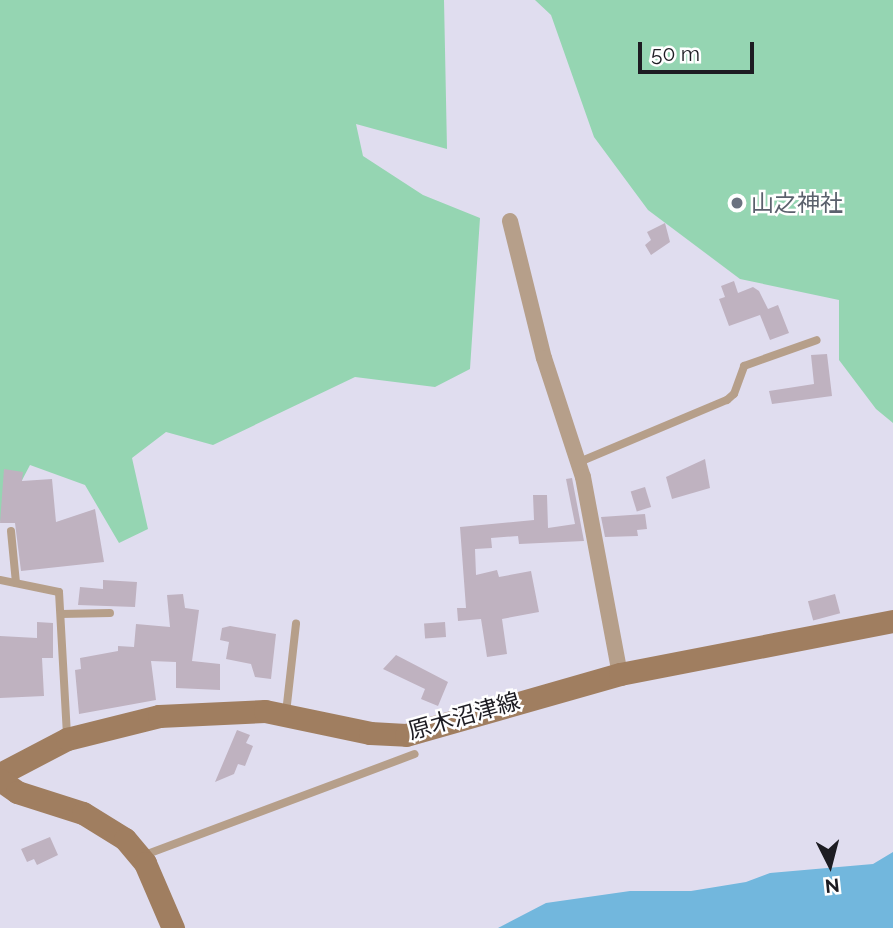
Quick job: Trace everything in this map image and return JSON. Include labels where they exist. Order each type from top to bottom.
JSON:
[{"type":"main road","name":"原木沼津線","points":[[0,774],[67,739],[125,722],[194,711],[286,713],[370,733],[405,735],[620,674],[893,621]]},
{"type":"main road","points":[[0,780],[17,792],[83,813],[125,839],[143,860],[173,928]]},
{"type":"street","points":[[510,221],[544,358],[580,467],[620,674]]},
{"type":"lane","points":[[580,467],[584,460],[727,400],[734,394],[744,366],[817,340]]},
{"type":"lane","points":[[11,531],[16,583]]},
{"type":"lane","points":[[0,580],[55,589],[61,614],[67,739]]},
{"type":"lane","points":[[61,614],[110,613]]},
{"type":"lane","points":[[286,713],[296,624]]},
{"type":"lane","points":[[143,860],[415,754]]},
{"type":"green space","points":[[0,0],[444,0],[447,149],[356,124],[363,156],[423,195],[480,218],[470,369],[435,387],[355,377],[213,445],[166,432],[132,458],[148,529],[119,543],[85,485],[30,465],[0,522]]},
{"type":"green space","points":[[535,0],[893,0],[893,423],[876,409],[839,360],[839,300],[740,279],[648,210],[594,137],[551,15]]},
{"type":"water","points":[[893,852],[893,928],[498,928],[546,903],[630,891],[691,891],[746,882],[770,873],[873,864]]},
{"type":"building","points":[[665,223],[670,242],[651,255],[645,245],[651,240],[647,232]]},
{"type":"building","points":[[734,281],[738,293],[753,287],[759,291],[768,309],[778,305],[789,333],[770,340],[760,315],[729,326],[719,299],[725,297],[721,286]]},
{"type":"building","points":[[827,354],[832,396],[772,404],[769,391],[814,384],[811,355]]},
{"type":"building","points":[[705,459],[710,488],[672,499],[666,477]]},
{"type":"building","points":[[4,469],[23,472],[22,481],[52,479],[56,522],[95,509],[104,562],[21,571],[15,523],[0,523]]},
{"type":"building","points":[[572,478],[584,541],[519,544],[518,536],[491,538],[492,548],[475,549],[476,575],[497,570],[499,577],[531,571],[539,612],[502,619],[507,654],[487,657],[481,619],[458,621],[457,608],[466,608],[460,527],[534,520],[533,495],[547,495],[548,528],[575,524],[566,479]]},
{"type":"building","points":[[645,487],[651,507],[637,511],[631,491]]},
{"type":"building","points":[[645,514],[647,529],[637,530],[638,536],[605,537],[601,517]]},
{"type":"building","points":[[103,580],[137,582],[135,607],[78,605],[80,587],[103,589]]},
{"type":"building","points":[[183,594],[185,608],[199,610],[192,661],[220,664],[220,690],[176,688],[176,662],[151,661],[156,700],[79,714],[75,670],[81,669],[80,658],[118,651],[118,646],[134,647],[136,624],[170,627],[167,595]]},
{"type":"building","points":[[835,594],[840,613],[813,621],[808,601]]},
{"type":"building","points":[[37,622],[53,623],[53,658],[42,658],[44,696],[0,698],[0,636],[37,638]]},
{"type":"building","points":[[445,622],[446,637],[425,638],[424,623]]},
{"type":"building","points":[[230,626],[276,634],[271,679],[255,677],[251,664],[226,659],[229,642],[220,640],[222,628]]},
{"type":"building","points":[[396,655],[448,682],[438,706],[421,699],[425,689],[383,669]]},
{"type":"building","points":[[237,730],[250,735],[246,743],[253,746],[245,766],[238,764],[234,774],[215,782]]},
{"type":"building","points":[[50,837],[58,855],[37,865],[34,859],[27,862],[21,849]]},
{"type":"place","name":"山之神社","points":[[737,203]]}]
